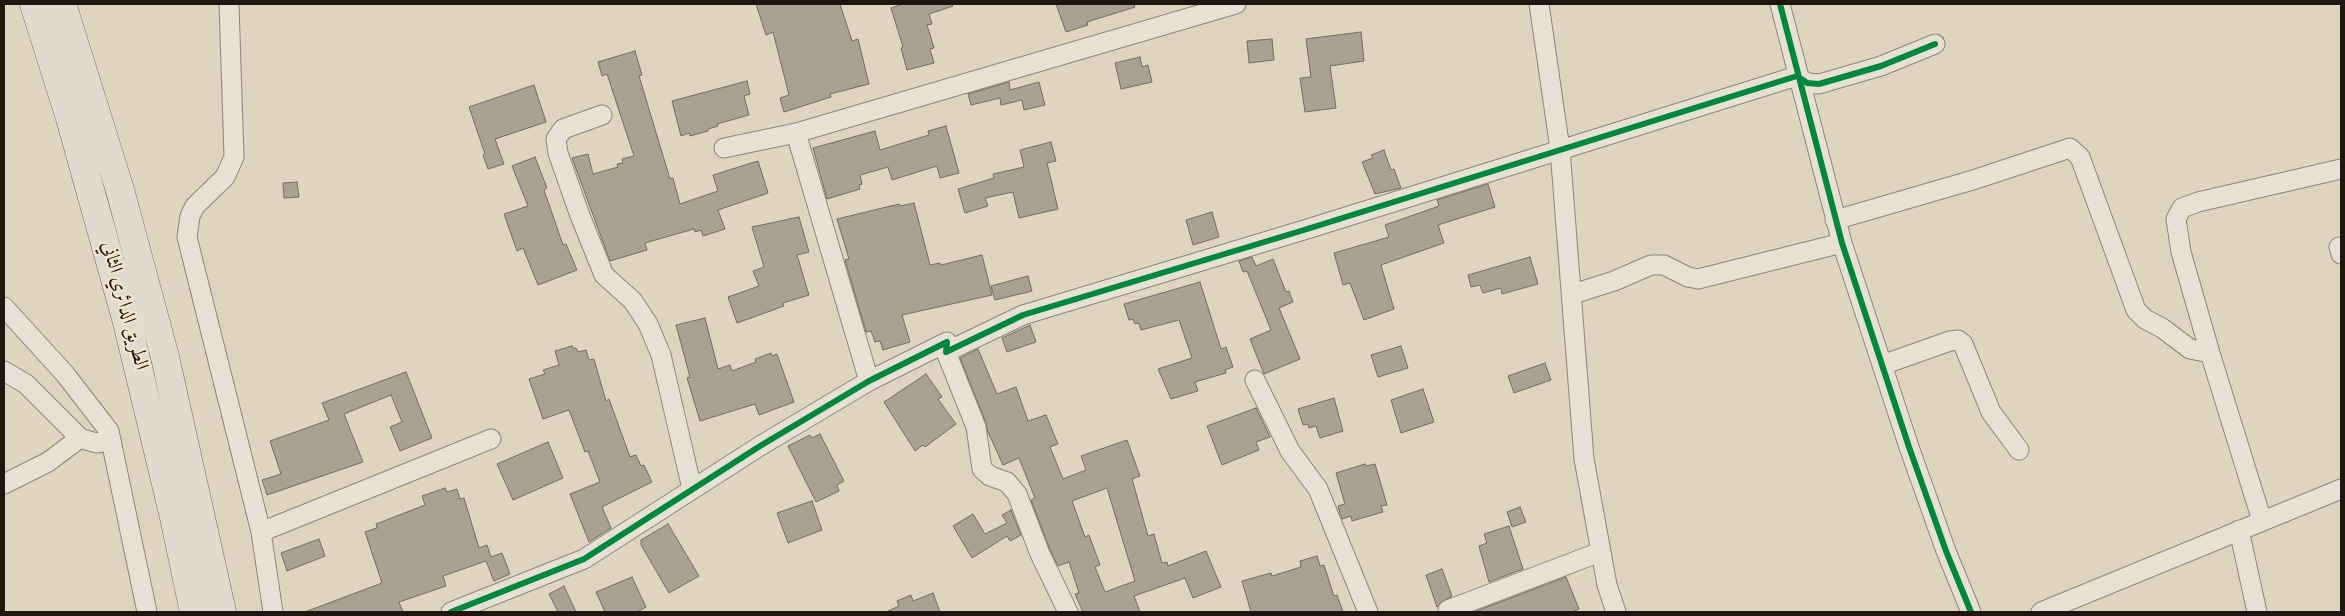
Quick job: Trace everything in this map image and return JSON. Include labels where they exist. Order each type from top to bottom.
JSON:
[{"type":"highway","name":"الطريق الدائري الثاني","points":[[34,4],[70,118],[127,322],[164,474],[194,612]]},
{"type":"highway","name":"الطريق الدائري الثاني","points":[[62,4],[117,181],[165,357],[222,612]]},
{"type":"street","points":[[229,4],[234,157],[225,177],[195,206],[190,216],[187,237],[261,532],[273,612]]},
{"type":"street","points":[[724,148],[796,133],[1191,10],[1236,4]]},
{"type":"street","points":[[1539,4],[1560,149],[1573,294],[1584,460],[1600,552],[1607,585],[1616,612]]},
{"type":"street","points":[[1780,4],[1797,76],[1842,243],[1946,551],[1971,612]]},
{"type":"street","points":[[1797,76],[1807,83],[1820,84],[1881,66],[1935,44]]},
{"type":"street","points":[[946,352],[1023,315],[1304,230],[1797,76]]},
{"type":"street","points":[[602,114],[563,129],[556,139],[558,153],[579,213],[604,275],[633,301],[648,324],[661,355],[692,489]]},
{"type":"street","points":[[796,133],[869,381]]},
{"type":"street","points":[[1835,220],[1973,180],[2070,148],[2080,157],[2136,310],[2145,319],[2162,328],[2190,349],[2210,353]]},
{"type":"street","points":[[2262,521],[2210,353],[2177,233],[2176,218],[2182,208],[2198,202],[2341,168]]},
{"type":"street","points":[[1573,294],[1614,281],[1651,264],[1664,265],[1688,277],[1698,279],[1842,243]]},
{"type":"street","points":[[4,307],[80,393],[109,431],[147,612]]},
{"type":"street","points":[[1882,366],[1950,341],[1958,340],[1963,344],[1991,412],[2019,450]]},
{"type":"street","points":[[451,612],[584,559],[692,489],[869,381],[947,342],[946,352],[976,427],[982,469],[990,476],[1007,482],[1018,494],[1040,554],[1068,612]]},
{"type":"street","points":[[4,371],[26,384],[80,438],[96,443],[111,441]]},
{"type":"street","points":[[1255,380],[1290,451],[1318,489],[1368,612]]},
{"type":"street","points":[[4,484],[48,462],[80,438]]},
{"type":"street","points":[[261,532],[491,439]]},
{"type":"street","points":[[2041,612],[2341,489]]},
{"type":"street","points":[[2239,530],[2257,612]]},
{"type":"street","points":[[1448,610],[1600,552]]},
{"type":"building","points":[[756,4],[840,4],[852,41],[858,39],[869,84],[830,94],[831,97],[784,112],[780,98],[789,95],[773,32],[766,35]]},
{"type":"building","points":[[903,4],[952,4],[953,6],[929,14],[932,24],[927,25],[934,48],[930,49],[934,63],[907,70],[901,48],[903,47],[891,8]]},
{"type":"building","points":[[1056,4],[1134,4],[1135,7],[1087,22],[1088,25],[1066,32]]},
{"type":"building","points":[[1361,32],[1364,61],[1330,66],[1336,108],[1305,112],[1300,78],[1311,77],[1306,39]]},
{"type":"building","points":[[1272,39],[1274,60],[1249,63],[1247,41]]},
{"type":"building","points":[[635,51],[642,75],[639,76],[670,179],[673,178],[680,204],[718,191],[713,175],[758,161],[768,193],[718,210],[725,229],[703,236],[701,230],[695,232],[694,229],[645,243],[647,250],[610,261],[572,158],[588,154],[593,174],[618,167],[617,164],[623,163],[622,159],[634,156],[607,74],[602,76],[598,62]]},
{"type":"building","points":[[1140,57],[1142,67],[1148,65],[1152,82],[1121,89],[1115,63]]},
{"type":"building","points":[[747,81],[750,94],[744,96],[749,115],[717,124],[718,126],[708,129],[708,131],[690,136],[689,133],[681,136],[672,101]]},
{"type":"building","points":[[1009,82],[1010,90],[1039,82],[1045,105],[1024,110],[1022,100],[1001,105],[1000,98],[971,105],[968,94]]},
{"type":"building","points":[[534,85],[546,122],[495,139],[504,164],[488,169],[483,155],[485,154],[469,107]]},
{"type":"building","points":[[946,126],[959,173],[940,178],[937,166],[892,180],[888,167],[860,175],[862,184],[859,185],[860,189],[827,199],[813,148],[875,131],[880,150],[929,135],[928,131]]},
{"type":"building","points":[[1051,142],[1056,161],[1047,163],[1058,209],[1019,218],[1013,192],[985,198],[988,206],[965,213],[958,189],[994,178],[993,174],[1024,167],[1020,150]]},
{"type":"building","points":[[1384,150],[1391,170],[1394,169],[1401,188],[1375,194],[1362,162],[1373,158],[1371,155]]},
{"type":"building","points":[[535,157],[547,188],[544,190],[563,245],[566,244],[577,270],[538,285],[523,248],[517,251],[504,214],[528,206],[512,166]]},
{"type":"building","points":[[297,182],[299,197],[284,198],[283,183]]},
{"type":"building","points":[[1488,184],[1495,207],[1438,225],[1444,243],[1381,265],[1394,309],[1364,320],[1350,283],[1343,285],[1334,253],[1389,237],[1385,225],[1439,206],[1437,200]]},
{"type":"building","points":[[914,203],[930,265],[940,263],[941,265],[982,255],[992,295],[902,315],[910,342],[883,350],[880,341],[875,342],[871,331],[866,332],[845,260],[849,259],[837,219],[899,204],[900,206]]},
{"type":"building","points":[[1212,212],[1219,237],[1193,245],[1186,220]]},
{"type":"building","points":[[799,217],[809,252],[797,255],[809,295],[783,303],[784,306],[737,323],[728,297],[759,286],[753,271],[764,267],[752,227]]},
{"type":"building","points":[[1252,257],[1256,266],[1273,259],[1286,292],[1289,291],[1293,302],[1279,308],[1300,359],[1264,374],[1250,339],[1271,330],[1247,271],[1243,272],[1239,261]]},
{"type":"building","points":[[1530,257],[1538,284],[1502,294],[1501,288],[1483,293],[1480,285],[1471,287],[1468,275]]},
{"type":"building","points":[[1028,276],[1032,291],[995,300],[991,286]]},
{"type":"building","points":[[1200,282],[1221,349],[1226,347],[1233,367],[1225,370],[1226,373],[1195,382],[1198,391],[1171,399],[1158,369],[1192,358],[1179,320],[1141,330],[1139,323],[1135,324],[1133,319],[1129,320],[1124,304]]},
{"type":"building","points":[[705,318],[718,369],[730,365],[732,371],[756,362],[755,359],[771,353],[772,356],[777,354],[794,402],[759,415],[755,404],[700,421],[687,378],[690,377],[676,325]]},
{"type":"building","points":[[1030,325],[1036,342],[1007,352],[1002,338]]},
{"type":"building","points":[[572,346],[578,352],[586,350],[589,360],[594,359],[606,401],[609,399],[630,457],[636,455],[641,466],[644,465],[652,482],[602,507],[611,528],[589,542],[570,494],[600,482],[588,451],[585,452],[569,410],[543,419],[529,379],[545,374],[543,370],[559,365],[555,351]]},
{"type":"building","points":[[1401,346],[1408,368],[1378,377],[1371,355]]},
{"type":"building","points":[[978,349],[997,394],[1016,387],[1028,421],[1046,415],[1058,444],[1050,447],[1063,479],[1086,470],[1081,456],[1127,440],[1140,476],[1132,479],[1148,536],[1154,534],[1162,563],[1167,562],[1168,566],[1206,551],[1221,587],[1193,598],[1185,578],[1134,596],[1140,612],[1083,612],[1075,594],[1079,593],[1069,562],[1058,566],[1050,550],[1031,500],[1035,498],[1019,458],[1003,465],[988,432],[960,358]],"holes":[[[1107,488],[1135,581],[1105,592],[1095,567],[1100,565],[1089,535],[1085,537],[1072,501]]]},
{"type":"building","points":[[1545,363],[1551,380],[1514,393],[1508,376]]},
{"type":"building","points":[[406,372],[432,438],[400,451],[390,427],[402,422],[391,395],[344,414],[363,462],[267,495],[262,480],[281,474],[270,441],[329,420],[322,403]]},
{"type":"building","points":[[926,374],[942,397],[938,399],[956,424],[925,447],[923,445],[915,451],[884,402]]},
{"type":"building","points":[[1423,389],[1434,422],[1401,433],[1391,400]]},
{"type":"building","points":[[1334,398],[1343,431],[1320,438],[1316,426],[1309,428],[1308,424],[1303,425],[1298,409]]},
{"type":"building","points":[[1256,408],[1270,437],[1256,442],[1259,450],[1222,465],[1207,426]]},
{"type":"building","points":[[820,434],[844,481],[837,485],[839,491],[816,502],[788,446],[810,435],[812,438]]},
{"type":"building","points":[[548,442],[563,478],[513,500],[497,464]]},
{"type":"building","points":[[1365,464],[1366,466],[1375,464],[1387,505],[1381,506],[1383,512],[1352,521],[1351,516],[1342,519],[1338,506],[1345,504],[1336,473]]},
{"type":"building","points":[[445,488],[447,492],[457,489],[460,499],[464,498],[479,548],[487,545],[491,557],[502,553],[510,574],[494,581],[486,561],[443,576],[446,586],[399,602],[403,612],[305,612],[382,583],[365,532],[377,528],[376,524],[425,505],[422,496]]},
{"type":"building","points":[[812,501],[822,530],[788,543],[777,513]]},
{"type":"building","points":[[1520,507],[1526,522],[1512,527],[1507,512]]},
{"type":"building","points":[[1011,510],[1021,535],[1010,541],[1007,536],[972,558],[953,526],[973,514],[985,534],[1007,523],[1002,515]]},
{"type":"building","points":[[668,524],[699,576],[669,593],[641,545],[641,540]]},
{"type":"building","points":[[1509,526],[1523,569],[1489,582],[1479,546],[1487,543],[1484,534]]},
{"type":"building","points":[[319,539],[325,556],[287,571],[281,553]]},
{"type":"building","points":[[1317,556],[1320,566],[1324,565],[1334,596],[1337,595],[1343,612],[1251,612],[1242,581],[1271,573],[1272,576],[1301,567],[1300,561]]},
{"type":"building","points":[[1442,569],[1452,596],[1437,607],[1426,575]]},
{"type":"building","points":[[632,577],[646,607],[637,612],[605,612],[596,592]]},
{"type":"building","points":[[1566,577],[1579,609],[1572,612],[1474,612]]},
{"type":"building","points":[[564,586],[576,612],[558,612],[549,594]]},
{"type":"building","points":[[933,593],[940,612],[886,612],[899,606],[897,601],[911,595],[913,601]]},
{"type":"cycle path","points":[[1780,4],[1842,243],[1909,447],[1946,551],[1971,612]]},
{"type":"cycle path","points":[[451,612],[584,559],[760,446],[869,381],[947,342],[946,352],[1023,315],[1304,230],[1797,76],[1807,83],[1819,84],[1881,66],[1935,44]]}]
